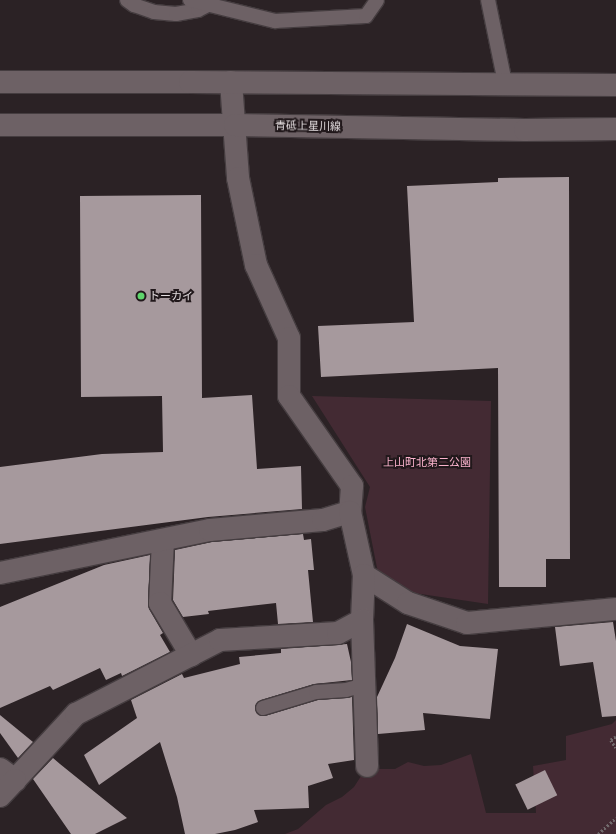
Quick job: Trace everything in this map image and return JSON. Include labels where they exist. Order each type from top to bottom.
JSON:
[{"type":"street","points":[[0,82],[505,83],[616,85]]},
{"type":"street","points":[[231,82],[238,178],[256,265],[289,338],[289,396],[352,486],[350,512],[364,575],[362,620],[367,766]]},
{"type":"street","name":"青砥上星川線","points":[[0,125],[235,125],[525,130],[616,129]]},
{"type":"street","points":[[0,573],[210,530],[323,520],[350,512]]},
{"type":"street","points":[[163,540],[160,602],[191,655]]},
{"type":"street","points":[[364,575],[408,603],[467,623],[616,609]]},
{"type":"street","points":[[0,796],[7,774],[76,714],[220,640],[338,633],[362,620]]},
{"type":"lane","points":[[127,0],[154,12],[176,14],[198,10],[218,0]]},
{"type":"lane","points":[[190,0],[276,21],[366,16],[377,0]]},
{"type":"lane","points":[[488,0],[505,83]]},
{"type":"lane","points":[[263,708],[316,692],[346,690],[365,685]]},
{"type":"path","points":[[616,737],[611,740],[616,748]]},
{"type":"path","points":[[598,834],[616,818]]},
{"type":"green space","name":"上山町北第二公園","points":[[312,396],[491,401],[488,604],[414,593],[378,573],[365,507],[370,487]]},
{"type":"green space","points":[[616,720],[616,834],[285,834],[298,829],[326,805],[342,797],[354,787],[363,773],[373,769],[395,769],[408,762],[424,766],[441,765],[471,754],[486,813],[536,813],[533,766],[566,760],[566,736],[612,724]]},
{"type":"building","points":[[569,177],[570,559],[546,559],[546,587],[499,587],[498,368],[321,377],[318,326],[414,322],[407,186],[498,182],[498,178]]},
{"type":"building","points":[[201,195],[202,398],[252,395],[257,469],[301,466],[302,509],[208,517],[0,544],[0,467],[102,454],[163,452],[162,396],[81,397],[80,196]]},
{"type":"building","points":[[303,534],[304,540],[311,539],[314,570],[308,570],[313,622],[278,624],[276,603],[208,611],[209,614],[183,617],[173,600],[175,550],[212,542]]},
{"type":"building","points":[[150,555],[149,609],[163,633],[160,635],[170,652],[122,676],[121,673],[106,680],[100,668],[53,690],[50,686],[0,708],[0,607],[104,565]]},
{"type":"building","points":[[613,622],[616,641],[616,716],[602,717],[593,662],[560,666],[555,627]]},
{"type":"building","points":[[407,624],[460,646],[498,649],[490,719],[423,713],[425,730],[378,734],[377,697],[395,658]]},
{"type":"building","points":[[347,644],[351,662],[352,680],[314,684],[261,700],[255,706],[257,714],[265,716],[318,700],[352,697],[354,760],[328,764],[333,778],[308,786],[309,808],[254,810],[258,822],[235,830],[215,834],[185,834],[177,797],[160,742],[99,785],[84,755],[137,718],[131,700],[182,674],[184,678],[240,664],[239,657],[281,653],[281,649]]},
{"type":"building","points":[[0,715],[33,742],[18,758],[0,733]]},
{"type":"building","points":[[53,758],[127,818],[95,834],[71,834],[33,779]]},
{"type":"building","points":[[545,770],[557,795],[528,810],[515,784]]},
{"type":"place","name":"トーカイ","points":[[141,296]]}]
